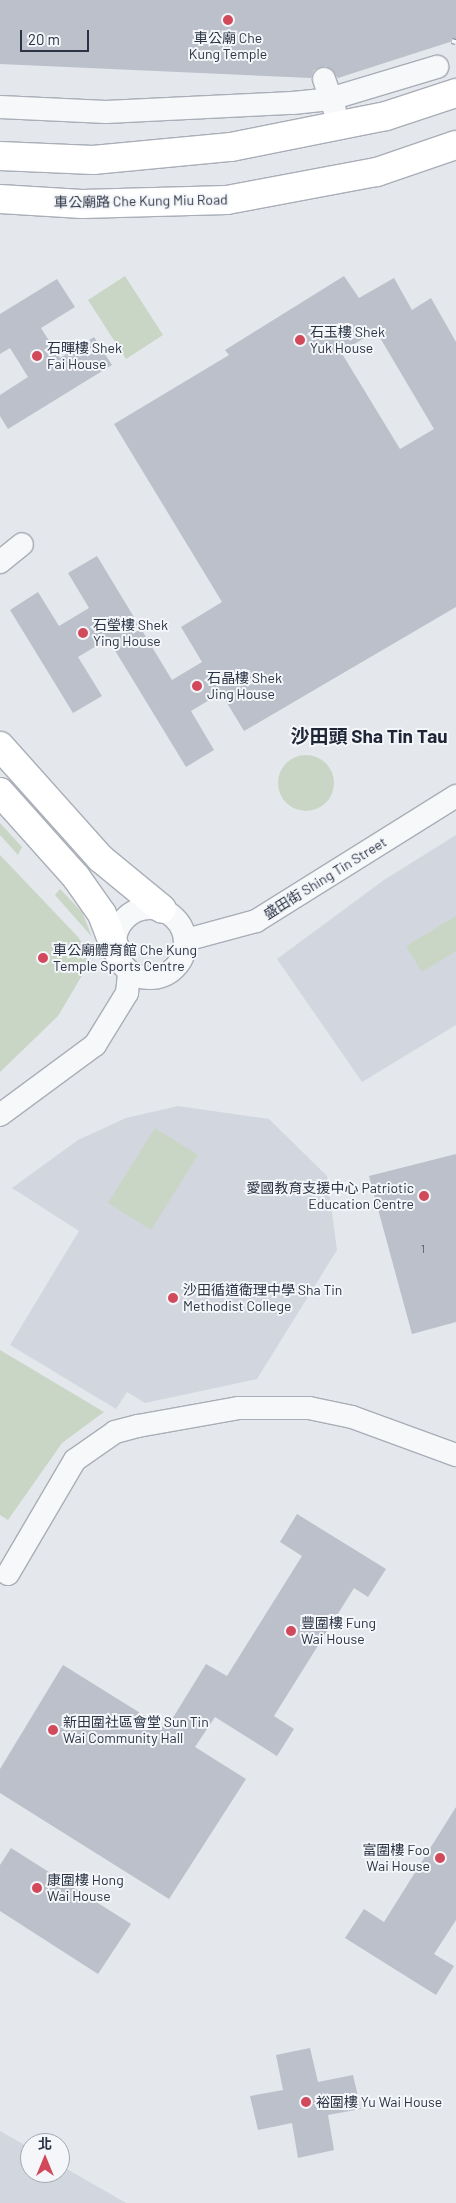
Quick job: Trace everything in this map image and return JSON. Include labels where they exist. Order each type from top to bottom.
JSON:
[{"type":"main road","points":[[0,156],[93,160],[181,154],[340,126],[456,93]]},
{"type":"main road","name":"車公廟路 Che Kung Miu Road","points":[[0,199],[82,204],[227,200],[377,172],[456,145]]},
{"type":"main road","points":[[0,746],[100,858],[162,910]]},
{"type":"main road","points":[[0,792],[76,877],[102,914],[115,948]]},
{"type":"street","points":[[0,107],[106,112],[327,89],[437,67]]},
{"type":"street","points":[[327,89],[340,126]]},
{"type":"street","points":[[0,562],[22,544]]},
{"type":"street","name":"盛田街 Shing Tin Street","points":[[186,940],[256,920],[456,796]]},
{"type":"street","points":[[0,1115],[95,1045],[127,993],[129,973],[115,948],[117,930],[130,914],[149,907],[162,910],[178,921],[186,940],[181,960],[171,971],[150,978],[129,973]]},
{"type":"street","points":[[8,1574],[75,1460],[115,1432],[138,1426],[239,1408],[309,1408],[352,1418],[456,1455]]},
{"type":"shaded area","points":[[456,835],[456,1025],[362,1082],[277,959],[384,880]]},
{"type":"shaded area","name":"沙田循道衛理中學 Sha Tin Methodist College","points":[[178,1106],[269,1119],[327,1176],[337,1250],[257,1379],[145,1403],[127,1392],[116,1409],[10,1345],[79,1231],[12,1188],[78,1140],[126,1118]]},
{"type":"shaded area","points":[[0,2131],[20,2142],[20,2183],[70,2183],[70,2171],[126,2203],[0,2203]]},
{"type":"green space","points":[[125,276],[163,335],[126,359],[88,300]]},
{"type":"green space","points":[[306,755],[321,760],[329,768],[334,783],[329,798],[321,806],[306,811],[291,806],[283,798],[278,783],[283,768],[291,760]]},
{"type":"green space","points":[[0,823],[22,847],[18,855],[0,835]]},
{"type":"green space","name":"車公廟體育館 Che Kung Temple Sports Centre","points":[[0,855],[78,937],[86,949],[87,967],[58,1016],[0,1072]]},
{"type":"green space","points":[[60,889],[82,912],[92,937],[55,895]]},
{"type":"green space","points":[[456,916],[456,951],[422,972],[406,946]]},
{"type":"green space","points":[[155,1128],[198,1155],[151,1230],[108,1203]]},
{"type":"green space","points":[[0,1350],[104,1412],[62,1443],[8,1520],[0,1515]]},
{"type":"building","name":"車公廟 Che Kung Temple","points":[[0,0],[456,0],[456,40],[338,78],[326,66],[314,70],[311,78],[0,64]]},
{"type":"building","points":[[344,276],[359,298],[394,278],[412,310],[431,298],[456,342],[456,607],[244,731],[221,693],[191,711],[214,750],[186,767],[108,639],[78,657],[102,696],[73,713],[10,610],[38,592],[59,626],[89,608],[68,573],[97,556],[172,680],[202,662],[181,627],[222,602],[114,424],[229,355],[225,350]],"holes":[[[376,331],[434,429],[400,449],[341,352]]]},
{"type":"building","name":"石暉樓 Shek Fai House","points":[[57,279],[75,307],[41,328],[60,358],[94,337],[112,365],[8,429],[0,416],[0,395],[28,377],[10,348],[0,354],[0,314]]},
{"type":"building","name":"愛國教育支援中心 Patriotic Education Centre","points":[[456,1154],[456,1322],[412,1334],[369,1176]]},
{"type":"building","points":[[297,1514],[386,1569],[368,1597],[354,1588],[274,1716],[294,1729],[277,1756],[215,1717],[195,1747],[246,1779],[169,1899],[0,1793],[0,1769],[63,1665],[166,1729],[206,1664],[227,1676],[302,1556],[280,1542]]},
{"type":"building","name":"富圍樓 Foo Wai House","points":[[456,1807],[456,1920],[434,1954],[454,1966],[436,1995],[345,1938],[364,1909],[384,1922]]},
{"type":"building","name":"康圍樓 Hong Wai House","points":[[11,1848],[131,1924],[98,1974],[0,1911],[0,1865]]},
{"type":"building","name":"裕圍樓 Yu Wai House","points":[[310,2048],[318,2082],[353,2075],[361,2109],[328,2115],[334,2150],[298,2158],[292,2123],[258,2130],[250,2096],[283,2090],[276,2055]]},
{"type":"railway","points":[[452,41],[456,42]]},
{"type":"place","name":"車公廟 Che Kung Temple","points":[[228,20]]},
{"type":"place","name":"石玉樓 Shek Yuk House","points":[[300,340]]},
{"type":"place","name":"石暉樓 Shek Fai House","points":[[37,356]]},
{"type":"place","name":"石瑩樓 Shek Ying House","points":[[83,633]]},
{"type":"place","name":"石晶樓 Shek Jing House","points":[[197,686]]},
{"type":"place","name":"車公廟體育館 Che Kung Temple Sports Centre","points":[[43,958]]},
{"type":"place","name":"愛國教育支援中心 Patriotic Education Centre","points":[[424,1196]]},
{"type":"place","name":"沙田循道衛理中學 Sha Tin Methodist College","points":[[173,1298]]},
{"type":"place","name":"豐圍樓 Fung Wai House","points":[[291,1631]]},
{"type":"place","name":"新田圍社區會堂 Sun Tin Wai Community Hall","points":[[53,1730]]},
{"type":"place","name":"富圍樓 Foo Wai House","points":[[440,1858]]},
{"type":"place","name":"康圍樓 Hong Wai House","points":[[37,1888]]},
{"type":"place","name":"裕圍樓 Yu Wai House","points":[[306,2102]]},
{"type":"district","name":"沙田頭 Sha Tin Tau","points":[[369,736]]}]
